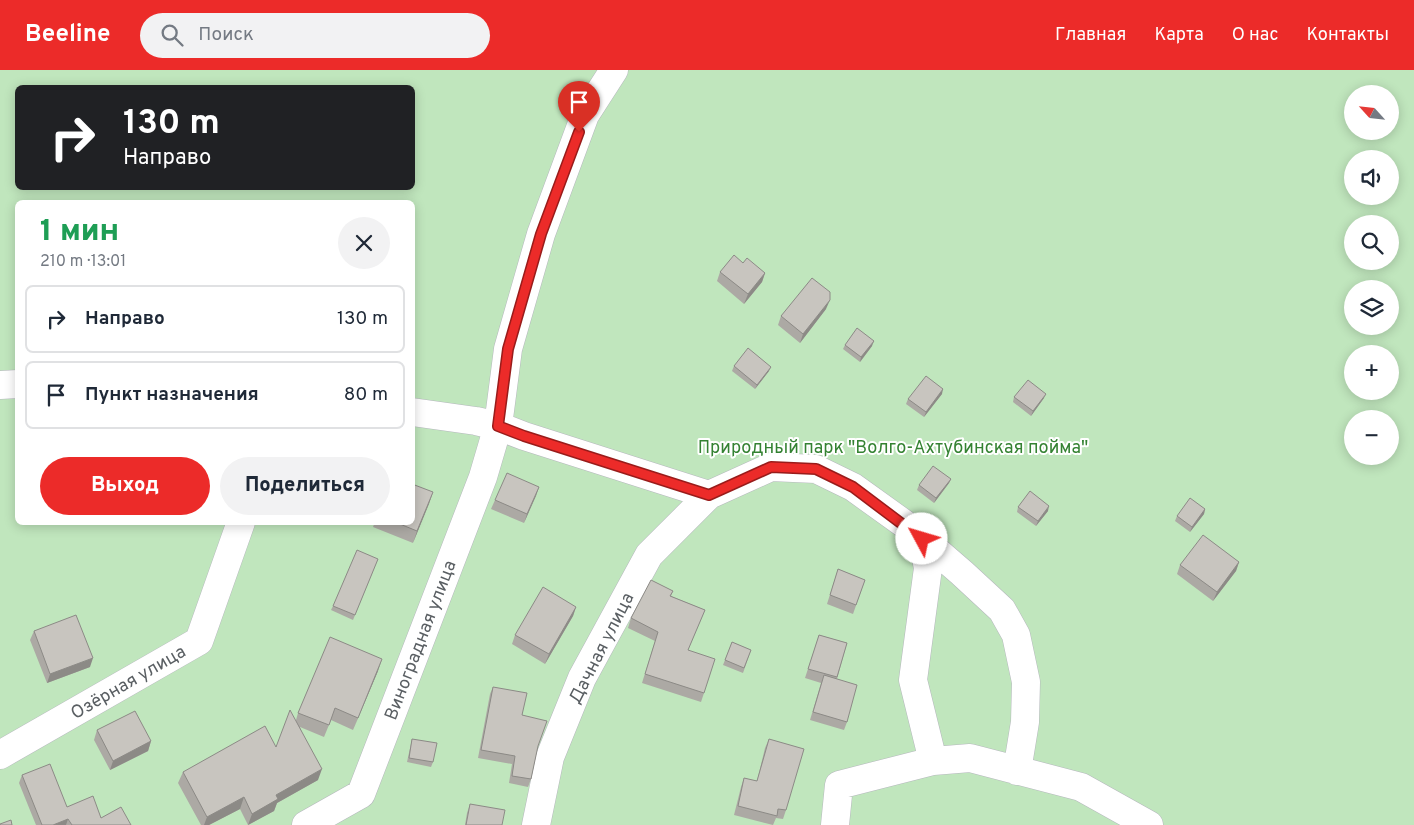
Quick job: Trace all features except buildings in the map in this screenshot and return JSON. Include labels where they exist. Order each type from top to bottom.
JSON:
[{"type":"street","name":"Виноградная улица","points":[[306,825],[361,794],[483,477],[498,426],[508,349],[541,234],[586,115],[614,70]]},
{"type":"street","points":[[0,385],[15,384]]},
{"type":"street","points":[[415,412],[498,426],[709,495],[771,467],[816,469],[853,487],[922,539],[1002,610],[1016,635],[1026,682],[1026,722],[1017,771]]},
{"type":"street","name":"Дачная улица","points":[[536,825],[550,757],[582,678],[649,555],[709,495]]},
{"type":"street","name":"Озёрная улица","points":[[0,755],[199,641],[240,525]]},
{"type":"street","points":[[922,539],[928,568],[913,680],[933,761]]},
{"type":"street","points":[[835,825],[840,785],[933,761],[970,758],[1081,787],[1149,825]]},
{"type":"green space","name":"Природный парк \"Волго-Ахтубинская пойма\"","points":[[0,70],[1414,70],[1414,825],[0,825]]},
{"type":"route","points":[[579,132],[541,234],[508,349],[498,426],[709,495],[771,467],[816,469],[853,487],[910,528],[922,539]]}]
